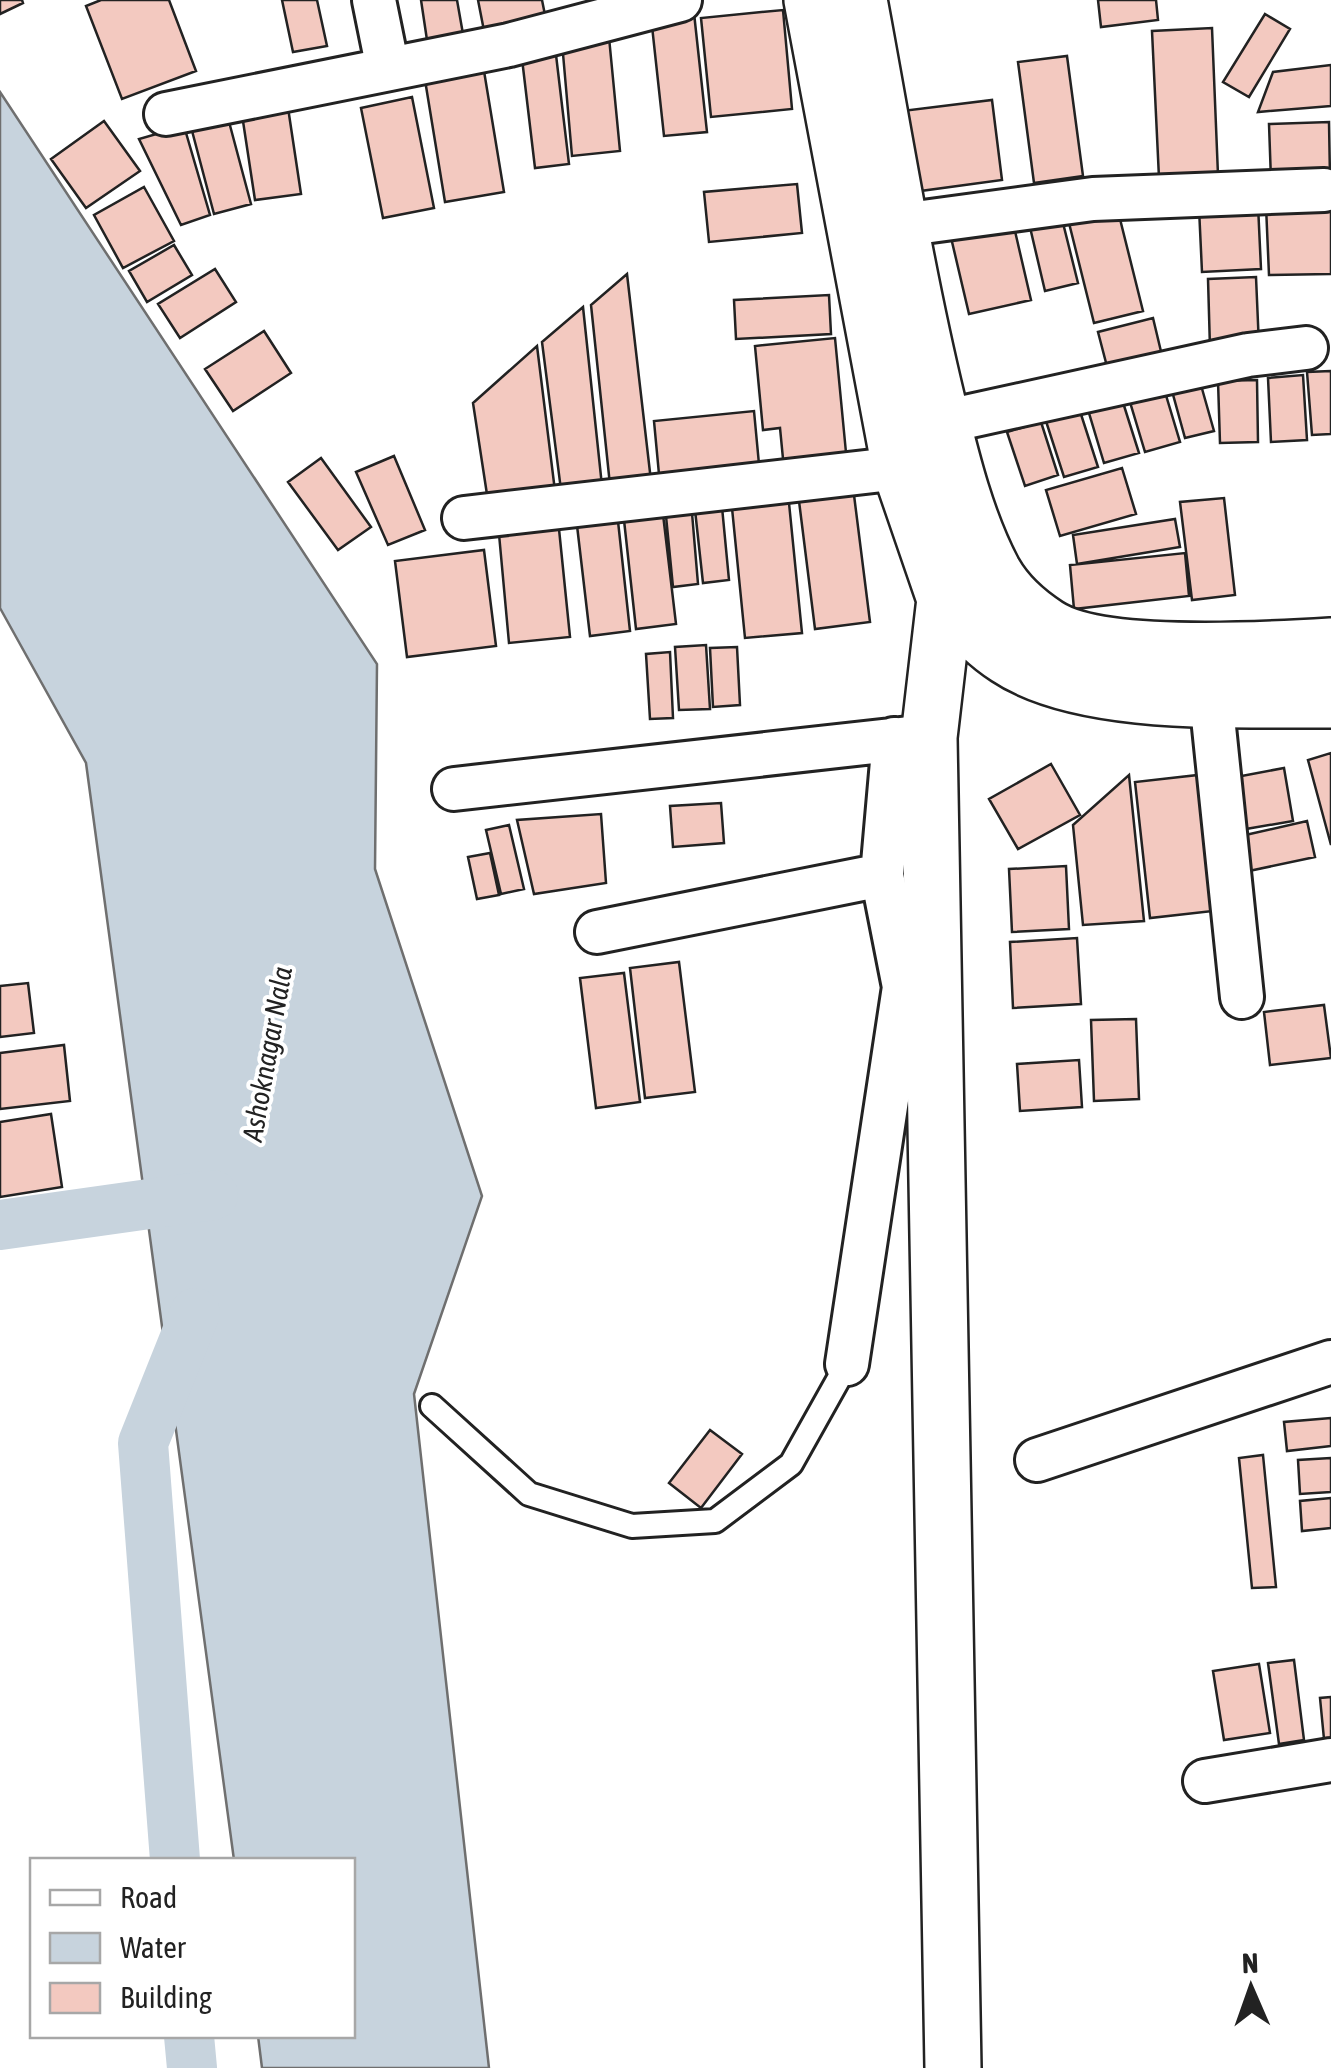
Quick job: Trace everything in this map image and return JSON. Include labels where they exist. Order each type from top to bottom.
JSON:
[{"type":"street","points":[[374,0],[388,69]]},
{"type":"street","points":[[166,114],[509,45],[550,15],[680,0]]},
{"type":"street","points":[[812,0],[900,468],[945,600],[986,641],[1030,670],[1151,696],[1331,700]]},
{"type":"street","points":[[859,0],[942,422],[995,574],[1020,606],[1050,628],[1082,640],[1150,647],[1331,646]]},
{"type":"street","points":[[901,225],[1093,199],[1324,190]]},
{"type":"street","points":[[942,422],[1248,355],[1306,348]]},
{"type":"street","points":[[464,518],[900,468]]},
{"type":"street","points":[[847,1364],[904,988],[882,874],[945,600],[987,555]]},
{"type":"street","points":[[1211,698],[1242,997]]},
{"type":"street","points":[[454,790],[911,738]]},
{"type":"street","points":[[911,738],[947,1729],[953,2068]]},
{"type":"street","points":[[597,932],[882,874]]},
{"type":"street","points":[[1037,1460],[1331,1362]]},
{"type":"street","points":[[1205,1781],[1331,1760]]},
{"type":"lane","points":[[432,1406],[529,1494],[632,1526],[715,1521],[791,1464],[847,1364]]},
{"type":"water","points":[[0,92],[377,664],[375,869],[482,1196],[414,1394],[489,2068],[262,2068],[258,2038],[355,2038],[355,1858],[234,1858],[86,763],[0,608]]},
{"type":"building","points":[[0,0],[22,0],[23,3],[0,14]]},
{"type":"building","points":[[101,0],[169,0],[196,71],[122,99],[86,6]]},
{"type":"building","points":[[282,0],[317,0],[327,46],[293,52]]},
{"type":"building","points":[[421,0],[457,0],[463,34],[427,40]]},
{"type":"building","points":[[478,0],[542,0],[548,30],[486,41]]},
{"type":"building","points":[[1098,0],[1156,0],[1158,20],[1101,27]]},
{"type":"building","points":[[783,10],[792,109],[711,117],[701,18]]},
{"type":"building","points":[[694,13],[707,132],[664,136],[651,17]]},
{"type":"building","points":[[1265,14],[1290,29],[1249,97],[1223,82]]},
{"type":"building","points":[[608,27],[620,151],[572,156],[561,31]]},
{"type":"building","points":[[1212,28],[1218,175],[1159,178],[1152,31]]},
{"type":"building","points":[[554,38],[569,164],[535,168],[520,42]]},
{"type":"building","points":[[1067,56],[1083,176],[1034,183],[1018,62]]},
{"type":"building","points":[[1331,65],[1331,106],[1258,112],[1273,72]]},
{"type":"building","points":[[484,71],[504,192],[445,202],[425,80]]},
{"type":"building","points":[[412,97],[434,208],[383,218],[361,108]]},
{"type":"building","points":[[992,100],[1002,180],[913,192],[902,111]]},
{"type":"building","points":[[287,101],[301,194],[255,200],[241,108]]},
{"type":"building","points":[[228,118],[251,204],[214,214],[191,127]]},
{"type":"building","points":[[104,121],[140,171],[86,208],[51,159]]},
{"type":"building","points":[[1329,122],[1330,178],[1271,180],[1269,124]]},
{"type":"building","points":[[184,126],[210,215],[181,225],[139,139]]},
{"type":"building","points":[[797,184],[802,233],[709,242],[704,192]]},
{"type":"building","points":[[144,187],[174,241],[123,268],[94,215]]},
{"type":"building","points":[[1331,204],[1331,274],[1269,275],[1266,206]]},
{"type":"building","points":[[1258,205],[1261,269],[1202,272],[1199,208]]},
{"type":"building","points":[[1117,207],[1143,311],[1094,323],[1068,219]]},
{"type":"building","points":[[1011,214],[1031,300],[969,314],[949,229]]},
{"type":"building","points":[[1061,215],[1078,283],[1045,291],[1029,223]]},
{"type":"building","points":[[174,245],[192,275],[147,302],[129,271]]},
{"type":"building","points":[[215,269],[236,302],[180,338],[158,304]]},
{"type":"building","points":[[627,274],[651,481],[610,485],[591,305]]},
{"type":"building","points":[[1256,277],[1259,346],[1210,348],[1208,279]]},
{"type":"building","points":[[829,295],[831,334],[736,339],[734,300]]},
{"type":"building","points":[[583,307],[602,486],[561,490],[542,342]]},
{"type":"building","points":[[1153,318],[1164,364],[1110,378],[1098,332]]},
{"type":"building","points":[[264,331],[291,373],[233,411],[205,369]]},
{"type":"building","points":[[835,338],[847,463],[784,469],[780,428],[763,430],[755,346]]},
{"type":"building","points":[[537,346],[555,491],[488,501],[473,403]]},
{"type":"building","points":[[1197,371],[1214,431],[1185,438],[1169,380]]},
{"type":"building","points":[[1331,371],[1331,434],[1312,435],[1307,372]]},
{"type":"building","points":[[1303,375],[1307,440],[1271,442],[1268,378]]},
{"type":"building","points":[[1257,380],[1258,442],[1220,443],[1218,381]]},
{"type":"building","points":[[1162,382],[1180,442],[1145,452],[1127,392]]},
{"type":"building","points":[[1120,393],[1139,453],[1104,463],[1086,403]]},
{"type":"building","points":[[1078,405],[1098,467],[1064,477],[1044,415]]},
{"type":"building","points":[[754,411],[760,475],[660,485],[654,421]]},
{"type":"building","points":[[1041,422],[1058,475],[1025,486],[1007,432]]},
{"type":"building","points":[[394,456],[425,530],[388,545],[356,472]]},
{"type":"building","points":[[321,458],[371,527],[338,550],[288,482]]},
{"type":"building","points":[[1122,468],[1136,514],[1060,536],[1046,490]]},
{"type":"building","points":[[854,495],[870,622],[815,629],[799,501]]},
{"type":"building","points":[[1224,498],[1235,595],[1192,600],[1180,502]]},
{"type":"building","points":[[789,503],[802,633],[745,638],[732,508]]},
{"type":"building","points":[[662,506],[676,624],[636,629],[623,511]]},
{"type":"building","points":[[722,507],[729,580],[703,583],[695,510]]},
{"type":"building","points":[[617,512],[630,631],[590,636],[576,517]]},
{"type":"building","points":[[692,513],[698,584],[673,587],[666,516]]},
{"type":"building","points":[[1175,519],[1180,547],[1077,564],[1073,535]]},
{"type":"building","points":[[559,529],[570,637],[509,643],[499,534]]},
{"type":"building","points":[[484,550],[496,646],[407,657],[395,561]]},
{"type":"building","points":[[1185,553],[1189,596],[1074,609],[1070,565]]},
{"type":"building","points":[[706,645],[710,709],[679,710],[675,647]]},
{"type":"building","points":[[737,647],[740,705],[713,707],[710,648]]},
{"type":"building","points":[[670,652],[673,718],[650,719],[646,654]]},
{"type":"building","points":[[1331,753],[1331,845],[1308,760]]},
{"type":"building","points":[[1051,764],[1080,815],[1018,849],[989,799]]},
{"type":"building","points":[[1284,768],[1293,821],[1240,830],[1231,778]]},
{"type":"building","points":[[1207,774],[1222,910],[1150,918],[1135,782]]},
{"type":"building","points":[[1129,775],[1144,921],[1083,925],[1073,825]]},
{"type":"building","points":[[721,803],[724,843],[673,847],[670,806]]},
{"type":"building","points":[[601,814],[606,883],[534,894],[517,820]]},
{"type":"building","points":[[1307,821],[1315,857],[1249,871],[1241,836]]},
{"type":"building","points":[[509,825],[524,889],[501,894],[486,830]]},
{"type":"building","points":[[490,853],[499,895],[477,899],[468,857]]},
{"type":"building","points":[[1066,866],[1069,929],[1012,932],[1009,869]]},
{"type":"building","points":[[1077,938],[1081,1004],[1013,1008],[1010,942]]},
{"type":"building","points":[[679,962],[695,1092],[645,1098],[630,968]]},
{"type":"building","points":[[624,973],[640,1102],[596,1108],[580,978]]},
{"type":"building","points":[[28,983],[34,1033],[0,1037],[0,986]]},
{"type":"building","points":[[1324,1005],[1331,1058],[1270,1065],[1264,1012]]},
{"type":"building","points":[[1136,1019],[1139,1099],[1094,1101],[1091,1020]]},
{"type":"building","points":[[64,1045],[70,1101],[0,1109],[0,1053]]},
{"type":"building","points":[[1079,1060],[1082,1107],[1020,1111],[1017,1064]]},
{"type":"building","points":[[51,1114],[62,1187],[0,1197],[0,1122]]},
{"type":"building","points":[[1331,1418],[1331,1446],[1287,1451],[1284,1422]]},
{"type":"building","points":[[710,1430],[742,1454],[701,1508],[669,1483]]},
{"type":"building","points":[[1263,1455],[1276,1587],[1252,1588],[1239,1458]]},
{"type":"building","points":[[1331,1458],[1331,1492],[1300,1494],[1298,1460]]},
{"type":"building","points":[[1331,1498],[1331,1528],[1302,1531],[1300,1501]]},
{"type":"building","points":[[1294,1660],[1304,1740],[1279,1744],[1268,1663]]},
{"type":"building","points":[[1259,1664],[1270,1733],[1224,1740],[1213,1671]]},
{"type":"building","points":[[1331,1697],[1331,1739],[1324,1739],[1320,1698]]},
{"type":"waterway","points":[[0,1225],[213,1195]]},
{"type":"waterway","name":"Ashoknagar Nala","points":[[175,1858],[143,1443],[195,1313]]},
{"type":"waterway","name":"Ashoknagar Nala","points":[[189,2038],[192,2068]]}]
